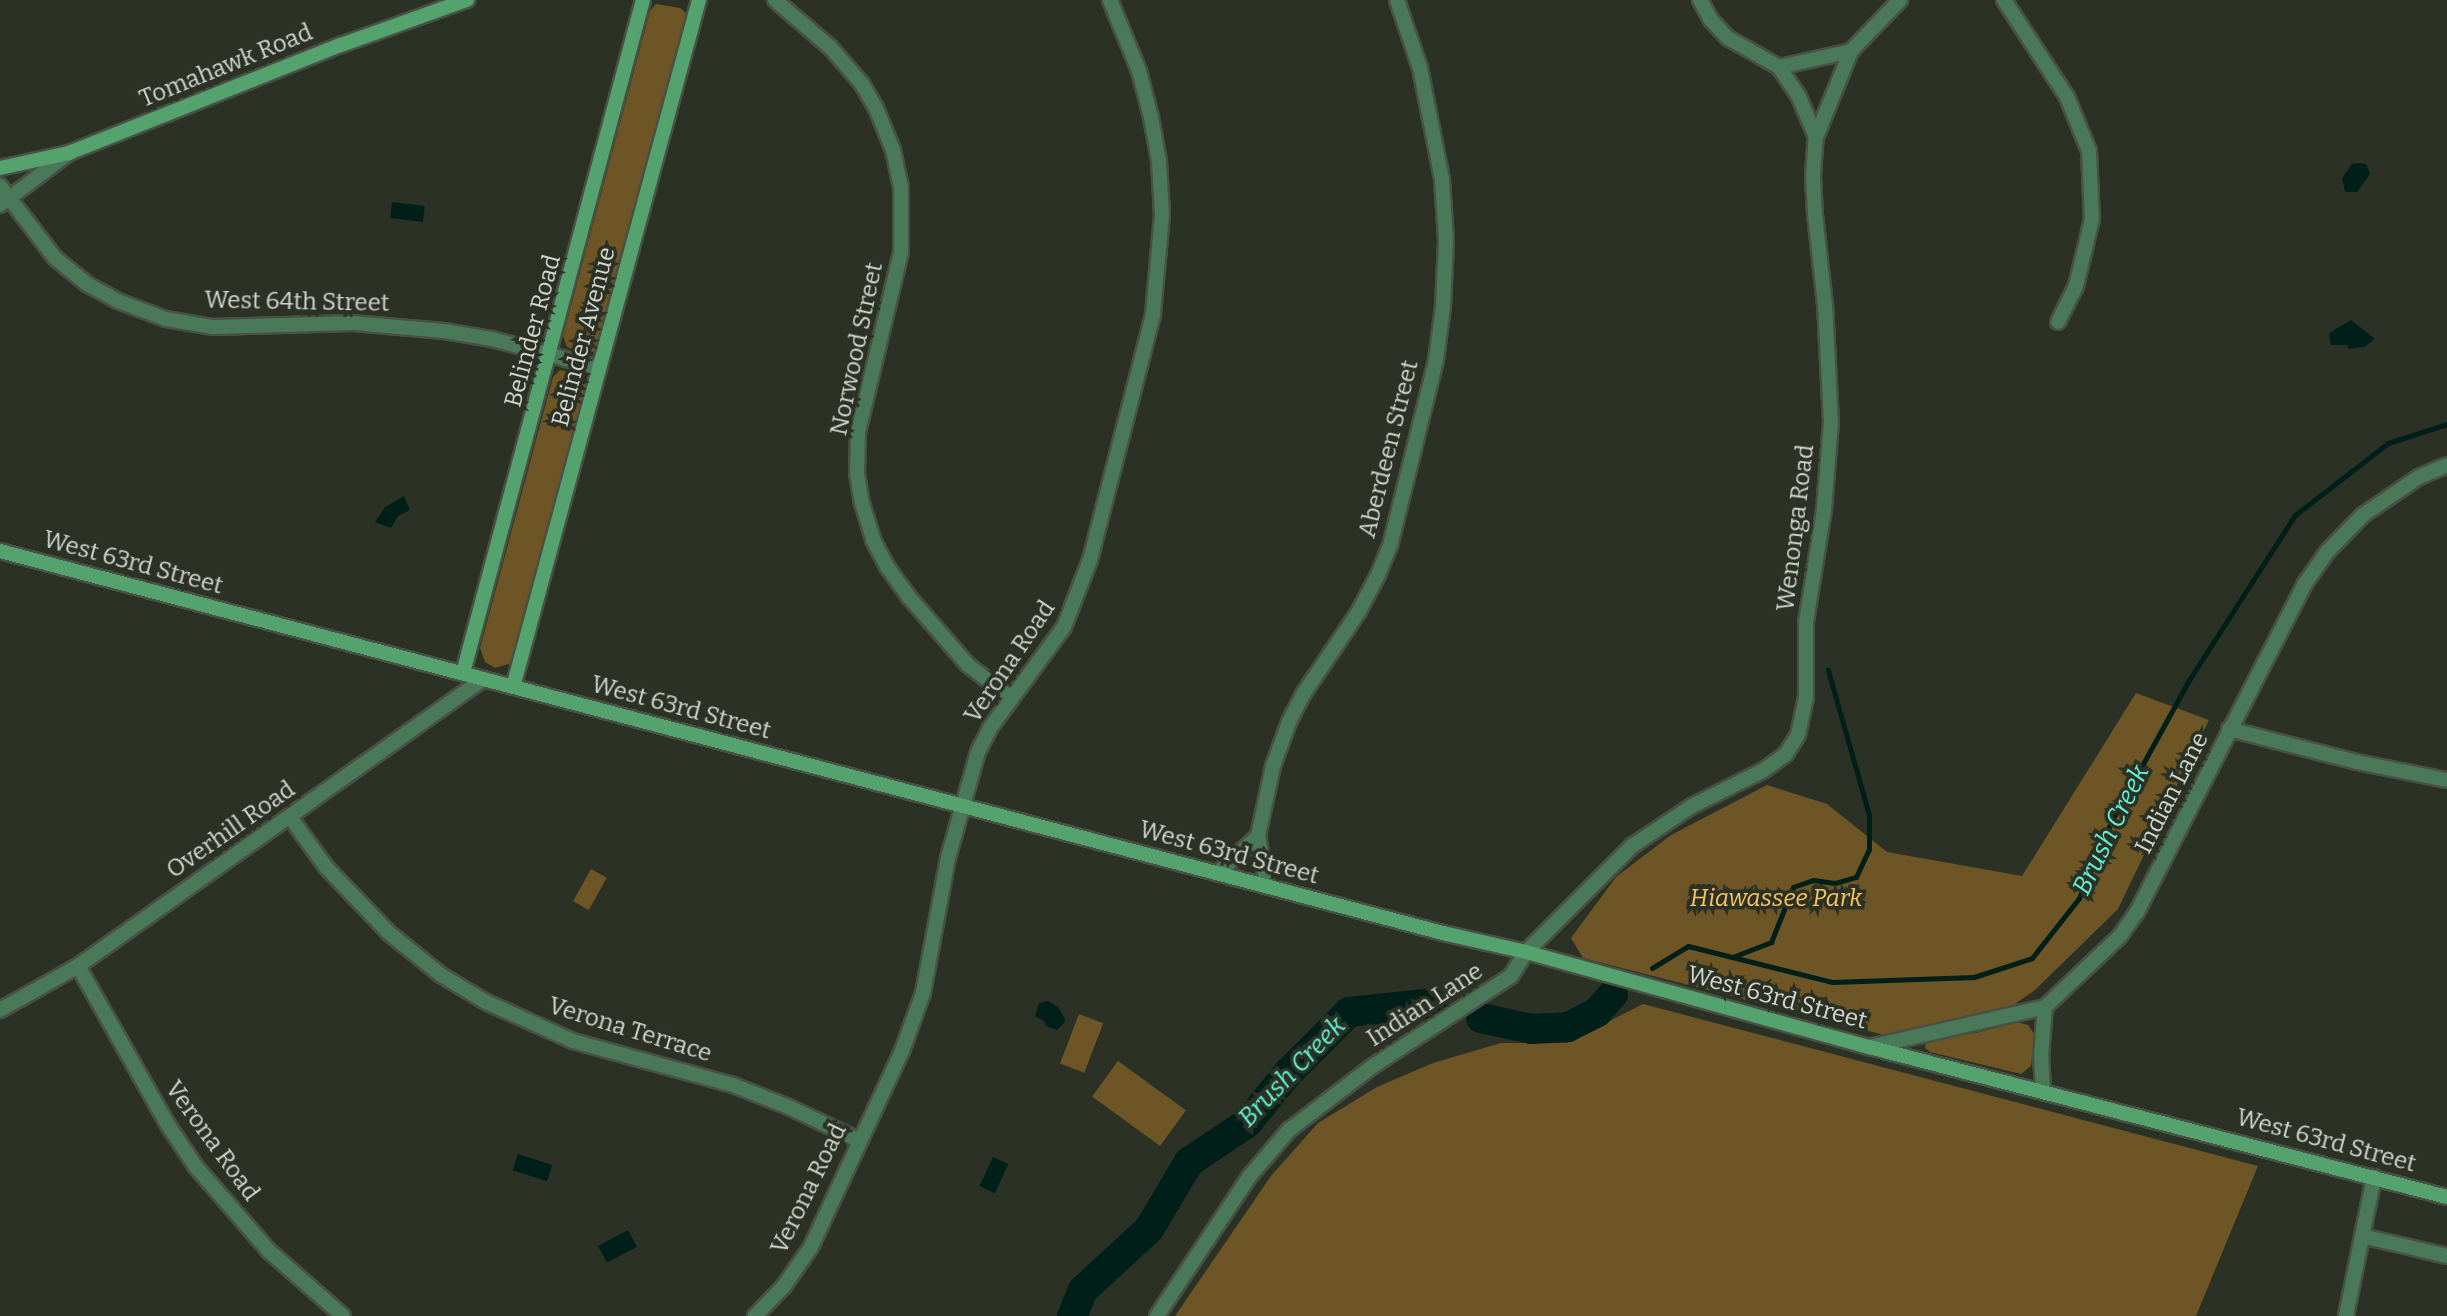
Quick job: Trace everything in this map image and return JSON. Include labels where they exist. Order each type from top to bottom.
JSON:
[{"type":"main road","name":"Tomahawk Road","points":[[0,169],[69,153],[352,40],[467,0]]},
{"type":"main road","name":"Belinder Road","points":[[463,673],[551,354],[643,0]]},
{"type":"main road","name":"Belinder Avenue","points":[[513,687],[699,0]]},
{"type":"main road","name":"West 63rd Street","points":[[0,551],[1447,934],[1526,952],[1869,1047],[2447,1196]]},
{"type":"street","name":"Norwood Street","points":[[775,0],[831,48],[862,84],[876,108],[893,150],[901,187],[900,257],[858,433],[858,473],[862,503],[873,540],[888,568],[909,597],[968,665],[1011,698]]},
{"type":"street","name":"Verona Road","points":[[755,1316],[784,1286],[811,1247],[858,1140],[902,1051],[923,993],[948,858],[978,752],[990,728],[1011,698],[1046,655],[1077,600],[1153,314],[1162,215],[1159,161],[1139,71],[1110,0]]},
{"type":"street","name":"Aberdeen Street","points":[[1267,885],[1258,836],[1273,766],[1289,722],[1304,693],[1359,611],[1391,542],[1436,360],[1443,307],[1446,240],[1442,179],[1423,78],[1397,0]]},
{"type":"street","points":[[1700,0],[1711,20],[1728,38],[1779,67],[1799,97],[1816,137]]},
{"type":"street","name":"Wenonga Road","points":[[1526,952],[1632,846],[1692,806],[1765,770],[1786,754],[1798,735],[1806,698],[1806,622],[1824,509],[1831,422],[1825,305],[1814,201],[1816,137],[1851,51],[1900,0]]},
{"type":"street","points":[[2004,0],[2077,115],[2092,170],[2092,219],[2087,247],[2076,286],[2058,322]]},
{"type":"street","points":[[1779,67],[1851,51]]},
{"type":"street","points":[[4,202],[69,153]]},
{"type":"street","name":"West 64th Street","points":[[0,186],[4,202],[41,244],[87,284],[118,301],[166,319],[213,327],[387,325],[492,339],[599,368]]},
{"type":"street","name":"Indian Lane","points":[[2045,1007],[2120,936],[2137,912],[2292,604],[2327,552],[2363,515],[2393,492],[2447,464]]},
{"type":"street","name":"Overhill Road","points":[[0,1010],[78,967],[484,679]]},
{"type":"street","points":[[2230,729],[2357,762],[2447,780]]},
{"type":"street","name":"Verona Terrace","points":[[290,817],[326,867],[389,933],[441,975],[486,1002],[573,1041],[733,1085],[791,1108],[858,1140]]},
{"type":"street","points":[[1218,873],[1258,836]]},
{"type":"street","name":"Indian Lane","points":[[1157,1316],[1250,1177],[1289,1130],[1363,1073],[1511,976],[1526,952]]},
{"type":"street","name":"Verona Road","points":[[78,967],[168,1125],[197,1167],[269,1251],[344,1316]]},
{"type":"street","points":[[1869,1047],[2045,1007],[2041,1056],[2043,1091]]},
{"type":"street","points":[[2346,1316],[2374,1177]]},
{"type":"street","points":[[2362,1236],[2447,1256]]},
{"type":"green space","points":[[656,4],[680,8],[687,14],[687,22],[598,351],[583,353],[567,347],[563,336],[650,11]]},
{"type":"green space","points":[[560,370],[581,374],[589,383],[512,663],[495,668],[485,662],[480,648],[553,377]]},
{"type":"green space","name":"Hiawassee Park","points":[[2136,693],[2209,720],[2118,909],[2035,990],[2006,1010],[1888,1036],[1583,958],[1571,938],[1616,877],[1671,835],[1767,785],[1827,804],[1887,852],[2022,876]]},
{"type":"green space","points":[[591,869],[607,878],[589,910],[573,901]]},
{"type":"green space","points":[[1643,1004],[2258,1166],[2196,1316],[1175,1316],[1271,1176],[1318,1123],[1377,1087],[1433,1063],[1501,1043],[1567,1043]]},
{"type":"green space","points":[[1079,1014],[1103,1023],[1084,1073],[1060,1063]]},
{"type":"green space","points":[[2017,1022],[2028,1025],[2035,1035],[2031,1066],[2021,1074],[1930,1052],[1925,1048],[1926,1041],[1931,1037],[1976,1033]]},
{"type":"green space","points":[[1118,1061],[1186,1110],[1160,1146],[1092,1097]]},
{"type":"water","points":[[2352,164],[2366,164],[2370,174],[2357,192],[2345,192],[2342,178]]},
{"type":"water","points":[[392,202],[425,206],[423,222],[390,218]]},
{"type":"water","points":[[2351,320],[2375,339],[2364,347],[2349,349],[2347,345],[2331,345],[2329,333]]},
{"type":"water","points":[[404,496],[410,510],[398,516],[391,528],[375,522],[385,507]]},
{"type":"water","points":[[1048,1001],[1058,1007],[1064,1017],[1065,1022],[1057,1030],[1046,1026],[1044,1021],[1035,1016],[1039,1003]]},
{"type":"water","points":[[518,1154],[552,1165],[547,1181],[513,1170]]},
{"type":"water","points":[[993,1157],[1008,1164],[995,1193],[979,1186]]},
{"type":"water","points":[[628,1230],[637,1247],[607,1263],[598,1246]]},
{"type":"waterway","name":"Brush Creek","points":[[1652,968],[1688,946],[1832,982],[1974,977],[2032,958],[2079,898],[2111,822],[2189,680],[2295,515],[2388,443],[2447,424]]},
{"type":"waterway","points":[[1735,956],[1771,942],[1793,887],[1813,880],[1835,883],[1856,877],[1869,849],[1869,815],[1828,670]]},
{"type":"waterway","name":"Brush Creek","points":[[1481,1018],[1532,1029],[1568,1027],[1597,1012],[1613,994]]},
{"type":"waterway","name":"Brush Creek","points":[[1072,1316],[1083,1290],[1149,1229],[1189,1162],[1247,1123],[1288,1073],[1349,1012],[1433,1003]]}]
